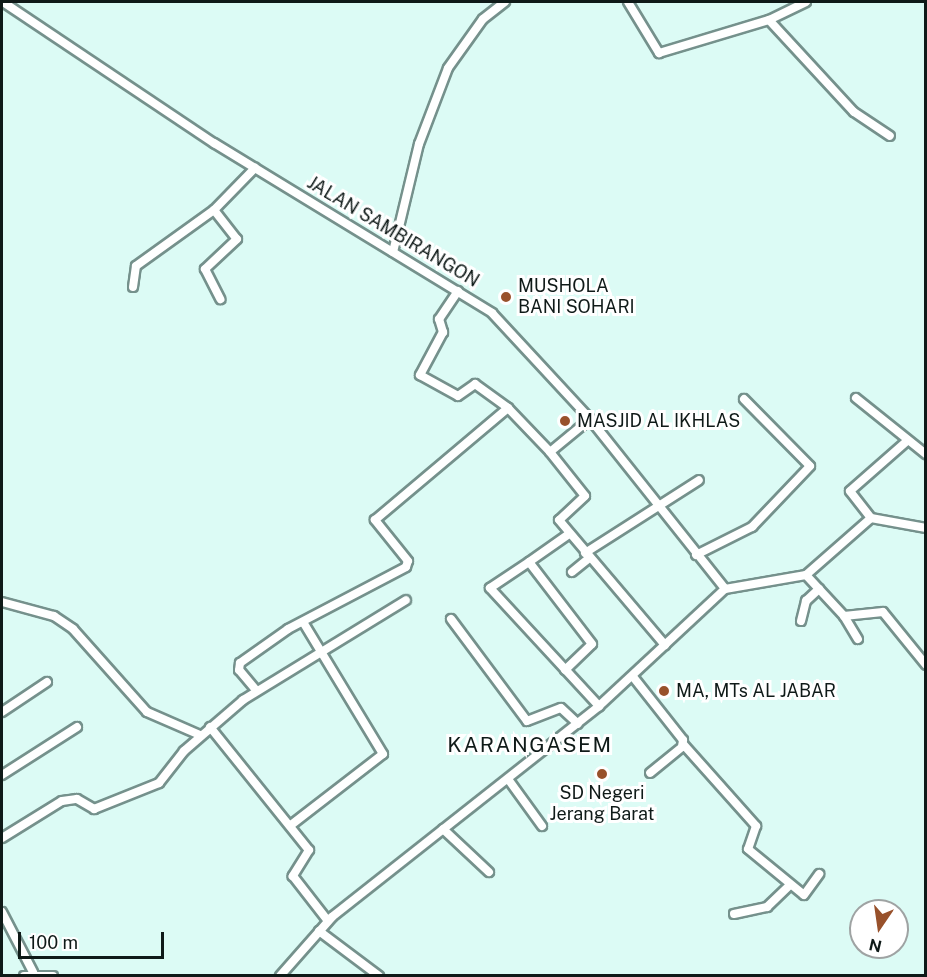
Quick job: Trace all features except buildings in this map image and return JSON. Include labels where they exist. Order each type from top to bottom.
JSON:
[{"type":"street","name":"JALAN SAMBIRANGON","points":[[3,2],[255,168],[492,313],[590,419],[657,508],[725,590]]},
{"type":"street","points":[[393,252],[419,144],[448,68],[483,19],[505,2]]},
{"type":"street","points":[[628,2],[659,53],[769,20],[806,2]]},
{"type":"street","points":[[769,20],[854,112],[890,136]]},
{"type":"street","points":[[133,287],[136,266],[214,210],[255,168]]},
{"type":"street","points":[[214,210],[237,239],[205,269],[220,299]]},
{"type":"street","points":[[458,291],[439,319],[443,332],[420,375],[458,396],[475,384],[508,408],[550,453],[585,496],[559,518],[587,556],[665,645]]},
{"type":"street","points":[[856,398],[926,454]]},
{"type":"street","points":[[696,555],[752,527],[810,466],[744,399]]},
{"type":"street","points":[[256,690],[239,670],[240,663],[303,622],[406,567],[408,561],[375,520],[508,408]]},
{"type":"street","points":[[550,453],[590,419]]},
{"type":"street","points":[[908,440],[850,490],[871,518],[926,528]]},
{"type":"street","points":[[572,572],[587,556],[699,480]]},
{"type":"street","points":[[280,975],[328,921],[634,678],[665,645],[725,590],[806,575],[871,518]]},
{"type":"street","points":[[569,534],[490,586],[599,706]]},
{"type":"street","points":[[529,562],[592,644],[565,670]]},
{"type":"street","points":[[806,575],[844,616],[858,639]]},
{"type":"street","points":[[801,621],[806,601],[819,588]]},
{"type":"street","points":[[2,838],[62,801],[77,799],[94,809],[143,791],[164,778],[200,735],[256,690],[321,648],[406,600]]},
{"type":"street","points":[[2,602],[47,614],[73,629],[147,712],[200,735]]},
{"type":"street","points":[[844,616],[884,612],[926,665]]},
{"type":"street","points":[[451,619],[527,721],[561,708],[578,724]]},
{"type":"street","points":[[291,825],[383,756],[321,648],[303,622]]},
{"type":"street","points":[[634,678],[683,744],[756,826],[748,849],[790,885],[808,894],[819,874]]},
{"type":"street","points":[[2,712],[47,682]]},
{"type":"street","points":[[2,775],[77,727]]},
{"type":"street","points":[[210,727],[291,825],[309,851],[293,876],[328,921]]},
{"type":"street","points":[[650,773],[683,744]]},
{"type":"street","points":[[508,779],[542,826]]},
{"type":"street","points":[[442,829],[489,872]]},
{"type":"street","points":[[734,914],[767,907],[790,885]]},
{"type":"street","points":[[2,912],[33,972]]},
{"type":"street","points":[[319,931],[379,975]]},
{"type":"street","points":[[24,975],[33,972],[53,975]]},
{"type":"place","name":"MUSHOLA BANI SOHARI","points":[[506,297]]},
{"type":"place","name":"MASJID AL IKHLAS","points":[[565,421]]},
{"type":"place","name":"MA, MTs AL JABAR","points":[[664,691]]},
{"type":"place","name":"SD Negeri Jerang Barat","points":[[602,774]]},
{"type":"district","name":"KARANGASEM","points":[[530,745]]}]
